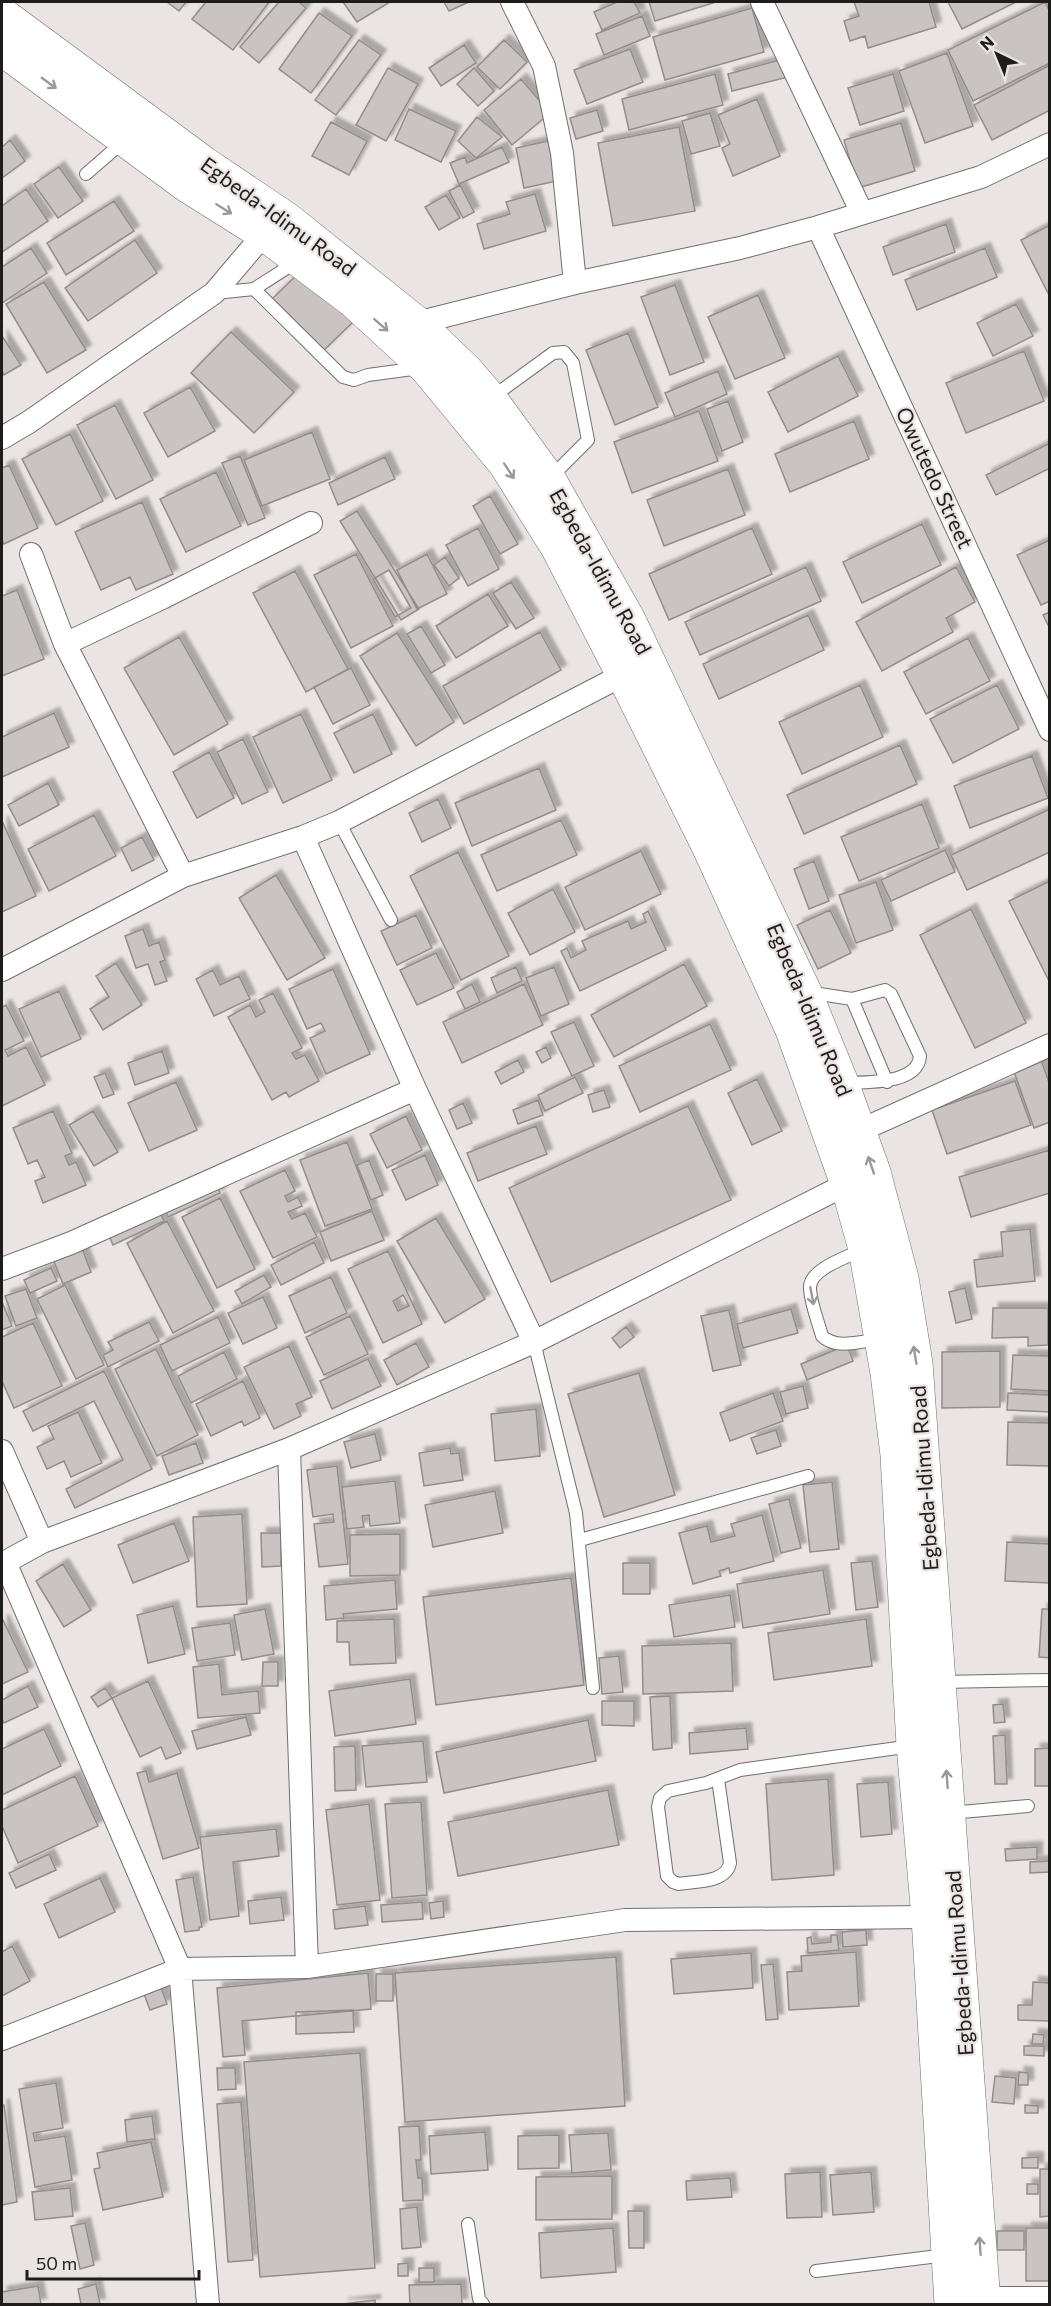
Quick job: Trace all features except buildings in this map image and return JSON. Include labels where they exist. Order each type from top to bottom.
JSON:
[{"type":"main road","name":"Egbeda-Idimu Road","points":[[2,14],[264,234],[353,301],[426,368],[505,464],[557,546],[623,675],[709,849],[792,1030],[847,1184],[865,1249],[883,1339],[897,1455],[913,1745],[928,1917],[951,2304]]},
{"type":"main road","name":"Egbeda-Idimu Road","points":[[2,49],[125,140],[287,219],[417,323],[467,370],[549,479],[629,620],[806,992],[874,1172],[902,1278],[916,1363],[984,2301]]},
{"type":"street","points":[[512,2],[544,66],[562,153],[575,284]]},
{"type":"street","points":[[762,2],[862,213]]},
{"type":"street","points":[[417,323],[575,284],[740,248],[818,227],[981,177],[1050,144]]},
{"type":"street","name":"Owutedo Street","points":[[818,227],[1050,730]]},
{"type":"street","points":[[2,438],[29,422],[213,293],[264,234]]},
{"type":"street","points":[[65,644],[311,523]]},
{"type":"street","points":[[31,554],[65,644],[183,876]]},
{"type":"street","points":[[2,970],[183,876],[303,837],[339,822],[623,675]]},
{"type":"street","points":[[303,837],[415,1089],[534,1342]]},
{"type":"street","points":[[859,1131],[1050,1045]]},
{"type":"street","points":[[2,1269],[71,1243],[415,1089]]},
{"type":"street","points":[[208,2304],[180,1969],[3,1563],[42,1542],[289,1449],[534,1342],[847,1184]]},
{"type":"street","points":[[289,1449],[307,1967]]},
{"type":"street","points":[[2,1451],[42,1542]]},
{"type":"street","points":[[2,2039],[180,1969],[307,1967],[625,1920],[928,1917]]},
{"type":"street","points":[[984,2301],[1050,2298]]},
{"type":"lane","points":[[86,174],[125,140]]},
{"type":"lane","points":[[213,293],[255,289],[299,260]]},
{"type":"lane","points":[[255,289],[343,377],[354,380],[368,375],[426,368]]},
{"type":"lane","points":[[490,398],[553,353],[564,352],[573,363],[588,441],[549,479]]},
{"type":"lane","points":[[339,822],[392,920]]},
{"type":"lane","points":[[806,992],[852,999],[878,990],[885,990],[891,994],[920,1056],[914,1070],[888,1082],[842,1083]]},
{"type":"lane","points":[[852,999],[888,1082]]},
{"type":"lane","points":[[865,1249],[818,1271],[811,1279],[809,1288],[822,1336],[827,1341],[835,1344],[883,1339]]},
{"type":"lane","points":[[534,1342],[576,1513],[593,1688]]},
{"type":"lane","points":[[580,1540],[808,1476]]},
{"type":"lane","points":[[940,1682],[1050,1680]]},
{"type":"lane","points":[[718,1779],[730,1863],[728,1871],[722,1877],[679,1884],[673,1882],[667,1876],[658,1807],[660,1798],[668,1791],[718,1779],[740,1770],[913,1745]]},
{"type":"lane","points":[[949,1813],[1028,1806]]},
{"type":"lane","points":[[468,2224],[478,2299],[483,2304]]},
{"type":"lane","points":[[816,2271],[948,2255]]}]
